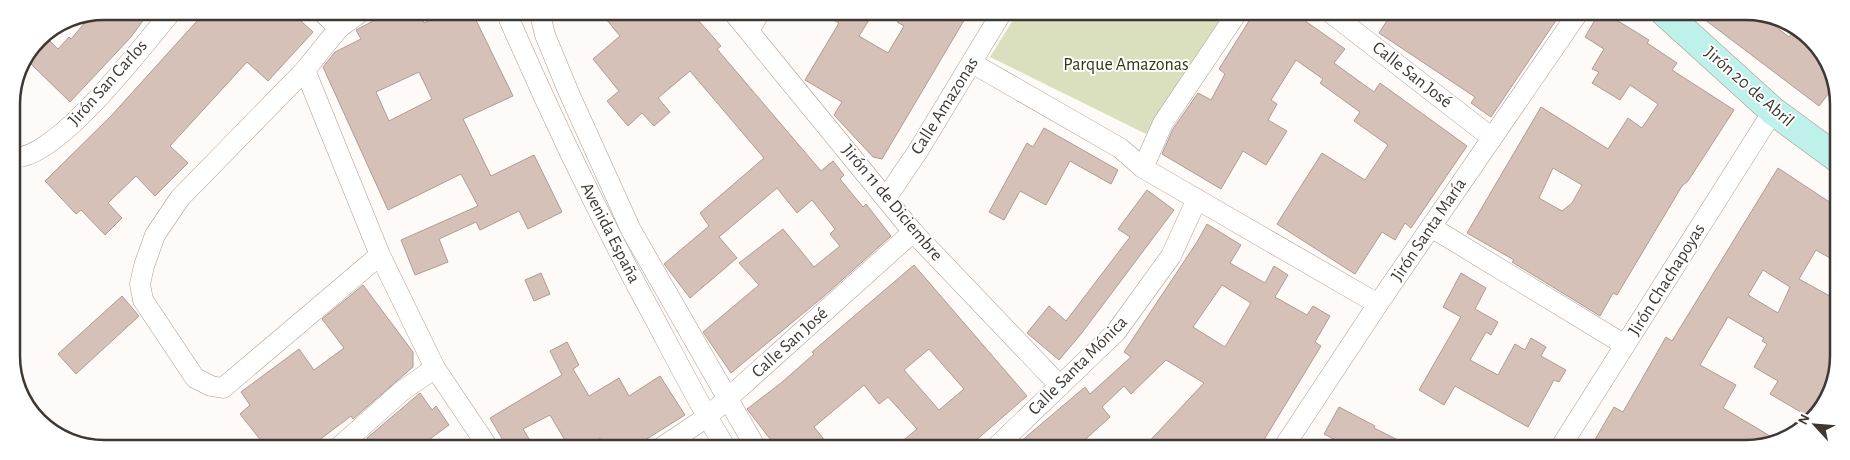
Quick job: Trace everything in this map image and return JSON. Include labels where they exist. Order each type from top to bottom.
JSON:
[{"type":"main road","name":"Jirón 20 de Abril","points":[[1672,20],[1773,111],[1830,153]]},
{"type":"street","name":"Jirón San Carlos","points":[[20,158],[31,155],[75,123],[164,20]]},
{"type":"street","points":[[330,20],[339,28]]},
{"type":"street","points":[[350,20],[339,28],[305,70],[180,198],[155,235],[140,284],[143,300],[195,378],[211,386],[224,388],[380,255]]},
{"type":"street","name":"Avenida España","points":[[509,20],[547,106],[605,225],[721,440]]},
{"type":"street","name":"Avenida España","points":[[541,20],[552,52],[624,215],[751,440]]},
{"type":"street","name":"Jirón 11 de Diciembre","points":[[740,20],[913,232],[1060,386]]},
{"type":"street","points":[[749,31],[755,20]]},
{"type":"street","name":"Calle Amazonas","points":[[886,198],[918,151],[997,20]]},
{"type":"street","points":[[1143,168],[1163,123],[1232,20]]},
{"type":"street","name":"Calle San José","points":[[1340,20],[1492,138]]},
{"type":"street","name":"Jirón Santa María","points":[[1288,440],[1378,304],[1573,20]]},
{"type":"street","points":[[972,63],[1120,148],[1143,168],[1378,304]]},
{"type":"street","points":[[305,70],[380,255],[435,368],[483,440]]},
{"type":"street","name":"Jirón Chachapoyas","points":[[1565,440],[1773,111]]},
{"type":"street","name":"Calle Santa Mónica","points":[[1003,440],[1116,332],[1171,256],[1197,199]]},
{"type":"street","points":[[605,225],[624,215]]},
{"type":"street","points":[[1432,227],[1625,345]]},
{"type":"street","name":"Calle San José","points":[[674,440],[707,417],[727,400],[913,232]]},
{"type":"street","points":[[347,440],[402,391],[435,368]]},
{"type":"green space","name":"Parque Amazonas","points":[[1013,20],[1221,20],[1146,134],[990,57]]},
{"type":"building","points":[[104,20],[143,20],[131,37],[70,102],[31,63],[34,57],[50,41],[58,49],[69,37],[71,39],[85,23]]},
{"type":"building","points":[[198,20],[300,20],[313,32],[268,81],[247,62],[170,146],[188,163],[155,196],[136,176],[108,203],[122,218],[105,235],[81,210],[76,214],[45,181],[111,116]]},
{"type":"building","points":[[375,20],[423,20],[424,23],[431,20],[476,20],[513,96],[463,119],[491,176],[534,155],[562,212],[528,229],[519,211],[480,230],[476,222],[439,239],[448,262],[415,275],[401,240],[478,206],[461,174],[388,210],[323,67],[335,52],[361,39],[356,30]],"holes":[[[419,72],[432,99],[389,121],[376,92]]]},
{"type":"building","points":[[607,20],[698,20],[721,46],[717,49],[821,171],[833,161],[844,175],[840,179],[863,207],[866,204],[891,236],[823,297],[731,373],[703,332],[759,285],[739,263],[783,229],[814,267],[840,246],[830,234],[835,229],[812,200],[797,213],[777,188],[719,237],[737,258],[690,298],[664,264],[709,226],[700,213],[764,158],[690,71],[658,98],[670,112],[654,126],[642,113],[628,126],[607,101],[619,91],[593,59],[620,36]]},
{"type":"building","points":[[833,20],[869,20],[859,36],[888,53],[904,26],[897,22],[898,20],[964,20],[882,159],[873,157],[834,115],[842,102],[805,80],[839,23]]},
{"type":"building","points":[[1250,20],[1304,20],[1345,49],[1334,63],[1374,92],[1380,83],[1467,146],[1411,228],[1405,223],[1395,240],[1382,232],[1355,274],[1277,224],[1322,153],[1365,180],[1388,145],[1354,121],[1360,112],[1320,83],[1323,79],[1296,60],[1271,100],[1277,104],[1268,120],[1287,131],[1266,165],[1243,151],[1221,189],[1162,154],[1173,129],[1198,93],[1211,100],[1225,74],[1219,69]]},
{"type":"building","points":[[1387,20],[1556,20],[1491,117],[1471,103],[1475,97],[1379,33]]},
{"type":"building","points":[[1595,20],[1616,20],[1649,40],[1647,43],[1677,63],[1672,70],[1734,110],[1688,181],[1682,186],[1617,295],[1613,293],[1600,316],[1512,262],[1514,260],[1467,233],[1541,107],[1608,149],[1628,118],[1642,128],[1658,104],[1630,85],[1620,100],[1592,83],[1599,72],[1592,69],[1604,49],[1585,37]],"holes":[[[1553,168],[1582,185],[1572,203],[1562,211],[1539,198]]]},
{"type":"building","points":[[1705,20],[1762,22],[1772,24],[1789,37],[1793,34],[1816,57],[1826,77],[1829,93],[1819,106]]},
{"type":"building","points":[[1044,128],[1118,170],[1111,184],[1070,161],[1046,205],[1020,191],[1004,220],[989,212],[1027,143],[1033,147]]},
{"type":"building","points":[[1778,168],[1830,202],[1830,258],[1816,250],[1799,279],[1830,296],[1830,356],[1826,383],[1817,400],[1790,400],[1790,406],[1770,394],[1778,381],[1754,367],[1767,344],[1762,341],[1764,338],[1728,317],[1700,365],[1736,385],[1723,408],[1770,436],[1751,440],[1595,440],[1614,407],[1623,412],[1666,337],[1672,341]],"holes":[[[1763,270],[1790,287],[1778,313],[1748,295]]]},
{"type":"building","points":[[1147,190],[1174,210],[1081,334],[1059,360],[1027,333],[1049,306],[1066,321],[1130,237],[1118,229]]},
{"type":"building","points":[[1207,224],[1241,245],[1230,263],[1265,283],[1274,266],[1288,275],[1275,297],[1307,315],[1313,306],[1330,316],[1315,342],[1321,346],[1264,440],[1151,440],[1204,383],[1166,360],[1131,394],[1124,386],[1102,407],[1110,417],[1085,440],[1022,440],[1085,387],[1090,394],[1131,357],[1124,352]],"holes":[[[1222,285],[1251,303],[1225,347],[1193,327]]]},
{"type":"building","points":[[914,265],[1027,396],[976,440],[904,440],[917,429],[888,397],[879,404],[864,385],[814,427],[825,440],[771,440],[747,409],[814,354],[812,352]],"holes":[[[929,349],[964,389],[939,410],[904,370]]]},
{"type":"building","points":[[541,273],[550,294],[534,301],[525,280]]},
{"type":"building","points":[[1461,273],[1486,288],[1475,309],[1498,322],[1491,335],[1486,332],[1470,360],[1498,375],[1515,344],[1525,350],[1531,338],[1546,347],[1541,356],[1566,370],[1559,382],[1554,380],[1528,427],[1455,386],[1444,405],[1419,390],[1461,317],[1443,307]]},
{"type":"building","points":[[363,285],[413,352],[413,367],[353,419],[351,416],[319,440],[260,440],[240,414],[250,405],[241,392],[299,349],[314,370],[344,348],[322,319]]},
{"type":"building","points":[[122,296],[139,316],[76,374],[58,354]]},
{"type":"building","points":[[567,342],[579,365],[573,369],[589,396],[619,378],[629,396],[660,376],[685,415],[645,440],[601,440],[600,438],[597,440],[565,440],[550,415],[523,429],[530,440],[503,440],[490,418],[562,375],[550,351]]},
{"type":"building","points":[[420,393],[432,410],[436,406],[449,425],[429,440],[369,440],[367,438]]},
{"type":"building","points":[[1339,407],[1398,440],[1336,440],[1324,434]]}]
